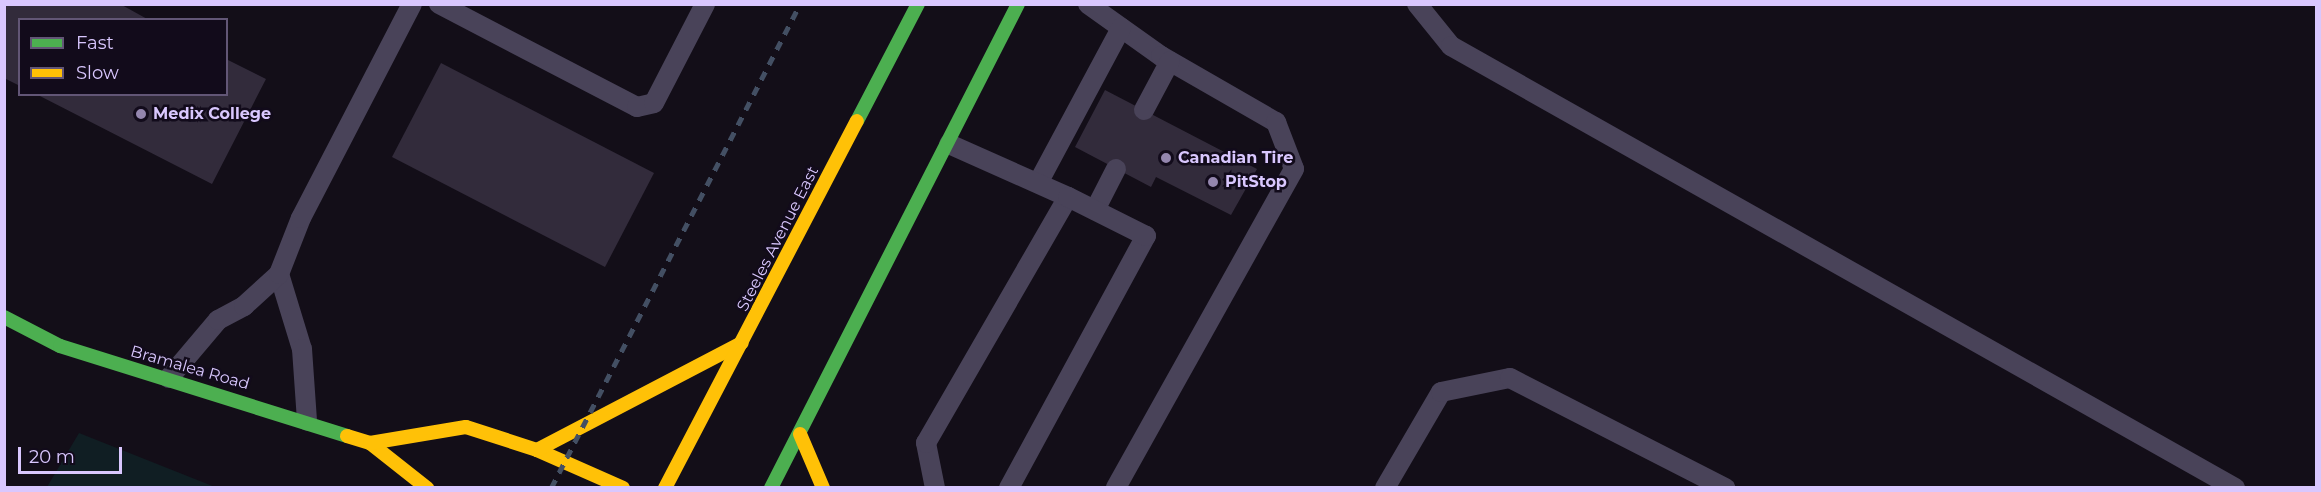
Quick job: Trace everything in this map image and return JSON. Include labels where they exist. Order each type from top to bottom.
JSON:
[{"type":"main road","name":"Steeles Avenue East","points":[[665,488],[918,4]]},
{"type":"main road","points":[[771,488],[949,144],[1018,4]]},
{"type":"main road","name":"Bramalea Road","points":[[4,317],[60,345],[370,442],[427,488]]},
{"type":"main road","points":[[537,450],[742,343]]},
{"type":"main road","name":"Bramalea Road","points":[[370,442],[466,427],[537,450],[623,488]]},
{"type":"main road","points":[[800,434],[823,488]]},
{"type":"lane","points":[[169,378],[218,320],[244,306],[279,274],[301,218],[412,4]]},
{"type":"lane","points":[[439,4],[637,106],[654,103],[705,4]]},
{"type":"lane","points":[[1088,4],[1170,61],[1276,122],[1294,169],[1116,488]]},
{"type":"lane","points":[[1418,4],[1451,46],[2235,488]]},
{"type":"lane","points":[[1038,183],[1121,28]]},
{"type":"lane","points":[[1144,110],[1170,61]]},
{"type":"lane","points":[[949,144],[1068,197],[1146,236],[1009,488]]},
{"type":"lane","points":[[1095,210],[1116,169]]},
{"type":"lane","points":[[935,488],[926,443],[1068,197]]},
{"type":"lane","points":[[279,274],[302,349],[307,421]]},
{"type":"lane","points":[[1384,488],[1441,392],[1510,378],[1725,488]]},
{"type":"shaded area","points":[[79,433],[215,487],[47,487]]},
{"type":"building","points":[[4,4],[120,4],[145,18],[18,18],[18,85],[4,78]]},
{"type":"building","points":[[228,60],[266,79],[212,184],[40,96],[228,96]]},
{"type":"building","points":[[441,63],[654,173],[605,267],[392,157]]},
{"type":"building","name":"Canadian Tire","points":[[1105,90],[1257,169],[1231,215],[1156,177],[1151,187],[1075,147]]},
{"type":"railway","points":[[551,488],[800,4]]},
{"type":"traffic: fast","points":[[857,121],[918,4]]},
{"type":"traffic: fast","points":[[771,488],[1018,4]]},
{"type":"traffic: fast","points":[[4,317],[60,346],[347,436]]},
{"type":"traffic: slow","points":[[665,488],[857,121]]},
{"type":"traffic: slow","points":[[537,450],[742,343]]},
{"type":"traffic: slow","points":[[370,443],[466,427],[537,450],[623,488]]},
{"type":"traffic: slow","points":[[800,434],[823,488]]},
{"type":"traffic: slow","points":[[347,436],[370,443],[427,488]]},
{"type":"place","name":"Medix College","points":[[141,114]]},
{"type":"place","name":"Canadian Tire","points":[[1166,158]]},
{"type":"place","name":"PitStop","points":[[1213,182]]}]
